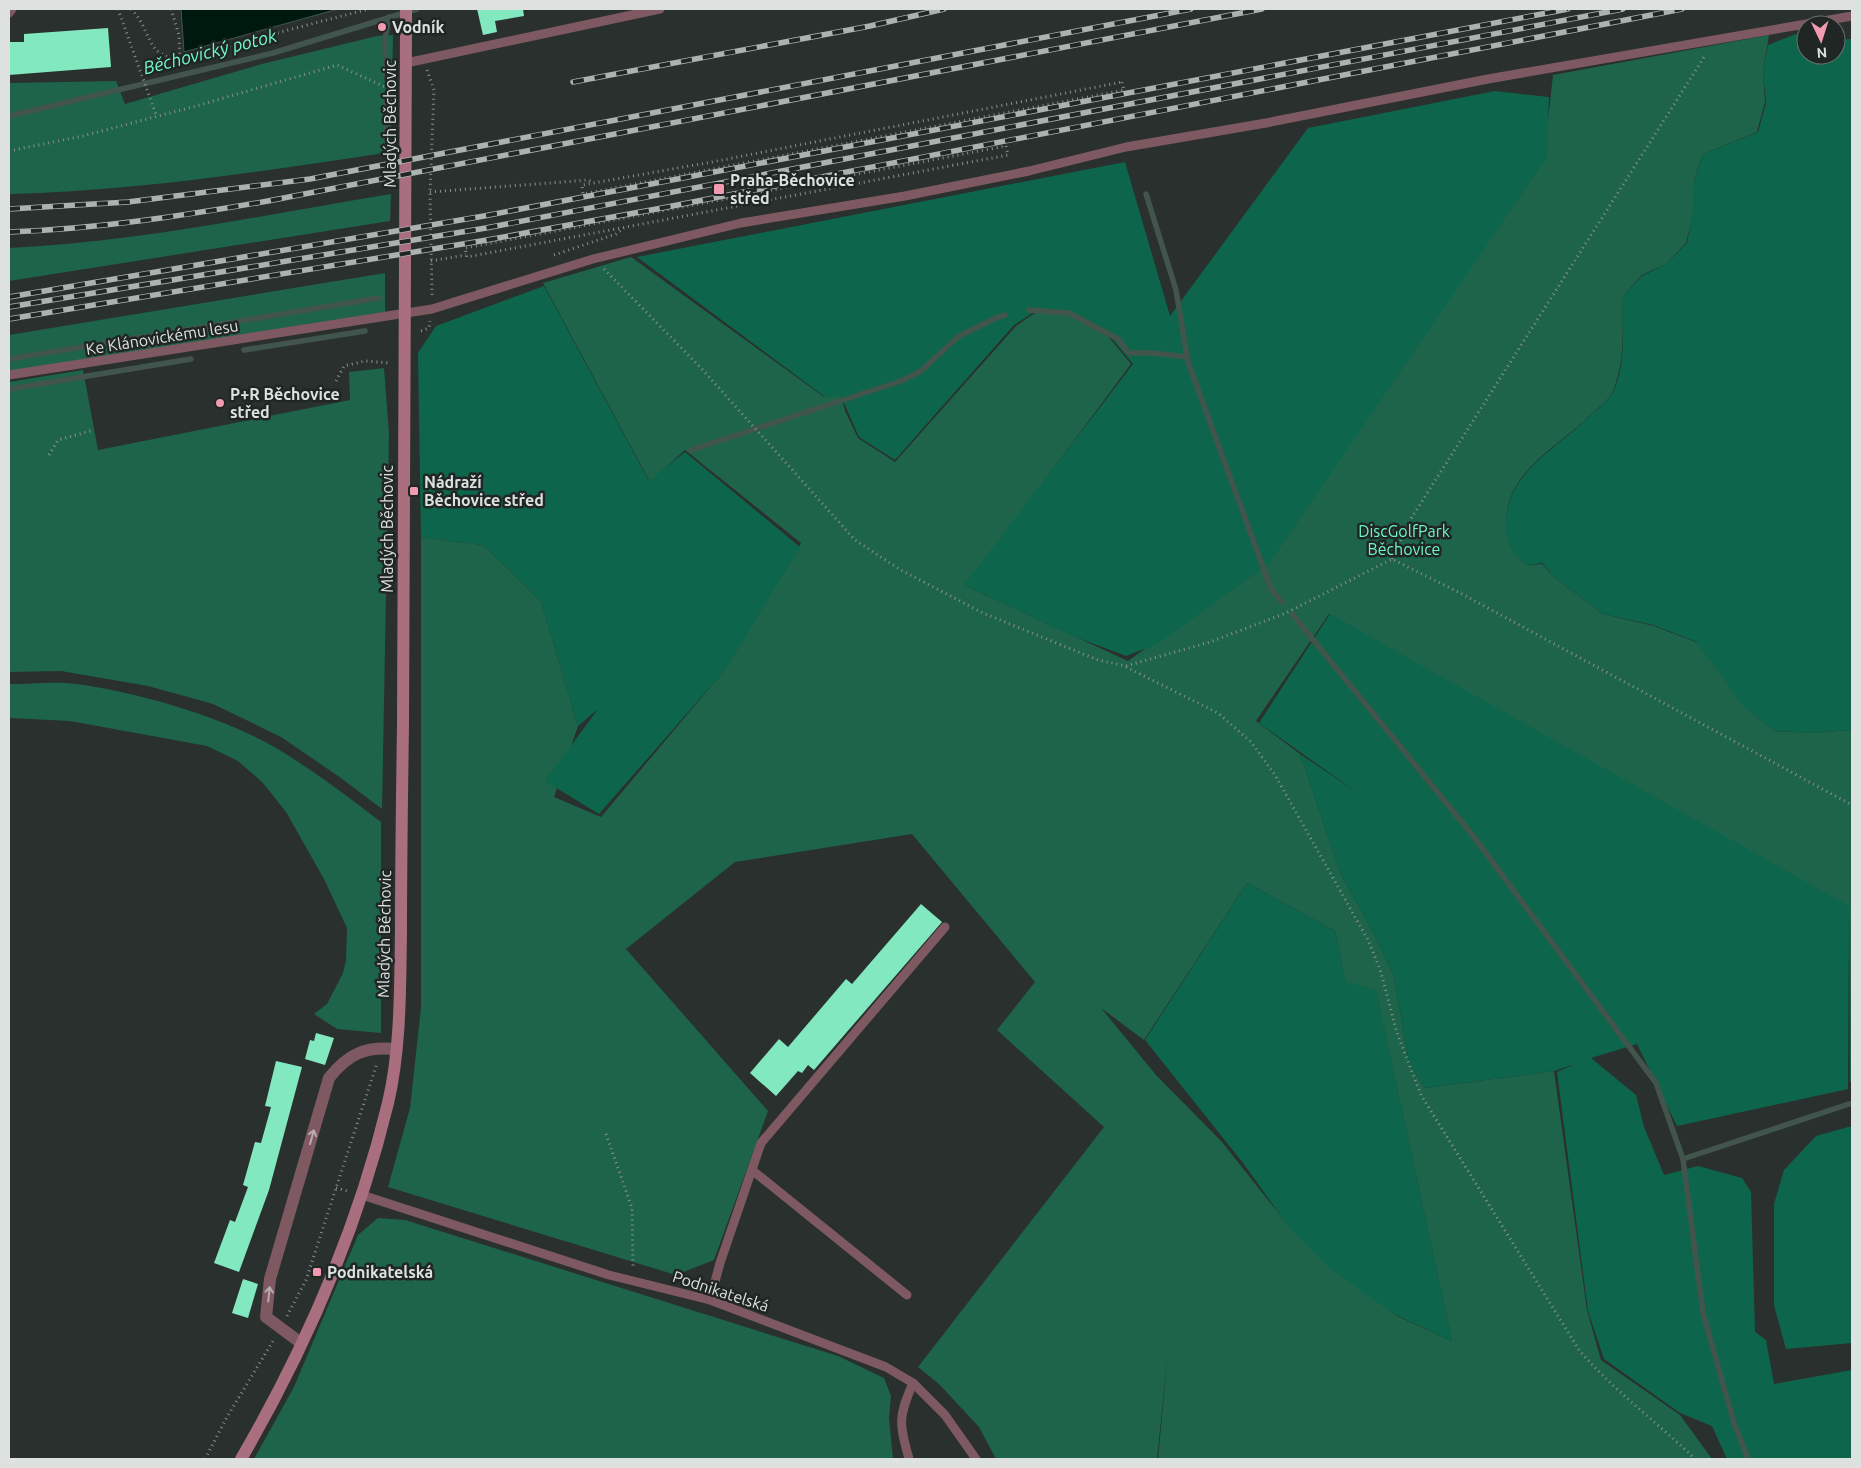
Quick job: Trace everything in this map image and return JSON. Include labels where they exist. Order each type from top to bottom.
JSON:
[{"type":"street","name":"Mladých Běchovic","points":[[240,1459],[262,1421],[301,1343],[362,1195],[389,1099],[396,1049],[400,978],[406,9]]},
{"type":"street","points":[[301,1343],[266,1317],[270,1279],[329,1078],[340,1064],[356,1053],[380,1048],[396,1049]]},
{"type":"lane","points":[[9,14],[12,9]]},
{"type":"lane","points":[[406,64],[660,9]]},
{"type":"lane","name":"Ke Klánovickému lesu","points":[[9,375],[432,310],[593,259],[741,223],[906,196],[1029,171],[1126,147],[1266,123],[1488,79],[1852,16]]},
{"type":"lane","points":[[710,1300],[720,1263],[761,1143],[945,927]]},
{"type":"lane","points":[[752,1170],[907,1295]]},
{"type":"lane","name":"Podnikatelská","points":[[362,1195],[600,1272],[710,1300],[886,1367],[913,1383],[945,1415],[974,1457]]},
{"type":"lane","points":[[909,1459],[901,1432],[901,1412],[913,1383]]},
{"type":"path","points":[[118,9],[156,115]]},
{"type":"path","points":[[131,9],[143,25],[153,47],[169,59],[180,58],[369,9]]},
{"type":"path","points":[[171,9],[179,36],[180,58]]},
{"type":"path","points":[[1126,666],[1210,642],[1286,613],[1392,559],[1412,517],[1702,63],[1713,40]]},
{"type":"path","points":[[9,151],[83,136],[156,115],[196,106],[337,65],[395,92]]},
{"type":"path","points":[[430,192],[589,180],[593,183],[712,162],[1122,82],[1124,90],[583,194],[582,185],[593,183]]},
{"type":"path","points":[[432,310],[430,192],[434,90]]},
{"type":"path","points":[[431,261],[466,255],[467,257],[1008,155],[1006,146],[465,248],[466,255]]},
{"type":"path","points":[[593,259],[702,369],[855,540],[899,569],[983,613],[1098,660],[1126,666],[1218,713],[1251,742],[1270,768],[1368,940],[1380,969],[1407,1061],[1421,1095],[1448,1141],[1579,1350],[1598,1372],[1661,1426],[1695,1459]]},
{"type":"path","points":[[336,381],[344,366],[365,361],[390,363]]},
{"type":"path","points":[[49,455],[58,440],[94,430]]},
{"type":"path","points":[[1392,559],[1462,594],[1852,805]]},
{"type":"path","points":[[205,1459],[306,1280],[371,1085],[380,1048]]},
{"type":"path","points":[[606,1134],[632,1208],[634,1281]]},
{"type":"green space","points":[[1796,34],[1796,65],[1846,65],[1846,39],[1852,39],[1852,730],[1812,733],[1774,731],[1743,706],[1697,642],[1653,625],[1603,614],[1555,578],[1542,563],[1527,565],[1513,550],[1506,534],[1506,519],[1510,501],[1517,486],[1527,472],[1612,394],[1617,383],[1622,359],[1623,296],[1642,276],[1666,264],[1687,243],[1693,211],[1694,181],[1703,154],[1758,132],[1766,103],[1763,72],[1768,45]]},
{"type":"green space","points":[[393,35],[391,152],[200,179],[105,189],[9,194],[9,83],[116,81],[125,104],[262,64],[377,36]]},
{"type":"green space","name":"DiscGolfPark Běchovice","points":[[1769,35],[1763,72],[1765,102],[1757,132],[1703,154],[1694,180],[1694,211],[1686,243],[1666,264],[1642,275],[1623,296],[1621,357],[1612,393],[1604,403],[1526,472],[1516,486],[1509,502],[1506,527],[1510,545],[1527,565],[1542,564],[1555,578],[1603,614],[1654,626],[1698,643],[1745,707],[1774,731],[1812,733],[1852,730],[1852,1081],[1850,1082],[1849,908],[1329,614],[1256,721],[1300,754],[1341,874],[1375,936],[1394,976],[1409,1063],[1425,1088],[1554,1071],[1587,1310],[1601,1360],[1680,1415],[1712,1459],[1158,1459],[1168,1351],[1157,1459],[996,1459],[979,1427],[939,1384],[918,1367],[1104,1127],[997,1030],[1035,982],[912,834],[735,862],[626,949],[768,1111],[714,1260],[676,1275],[388,1187],[410,1108],[421,1008],[421,537],[483,545],[541,601],[578,726],[554,797],[601,817],[723,672],[801,543],[685,450],[650,482],[543,283],[631,257],[824,397],[841,394],[845,411],[858,438],[895,462],[1016,326],[1039,310],[1069,314],[1102,329],[1131,364],[966,586],[1128,661],[1268,560],[1544,157],[1553,75]],"holes":[[[1247,883],[1335,931],[1346,983],[1376,991],[1452,1341],[1397,1316],[1288,1225],[1222,1142],[1156,1075],[1101,1008],[1144,1040]]]},
{"type":"green space","points":[[1495,91],[1549,97],[1547,157],[1269,564],[1157,644],[1126,656],[1073,636],[964,585],[1133,364],[1104,329],[1070,313],[1037,310],[1014,325],[895,460],[859,437],[841,396],[825,397],[637,257],[1125,162],[1170,316],[1308,128]]},
{"type":"green space","points":[[391,194],[390,221],[9,281],[9,248],[57,245],[153,234]]},
{"type":"green space","points":[[385,273],[385,312],[9,371],[9,335]]},
{"type":"green space","points":[[544,286],[649,481],[685,452],[800,547],[725,670],[599,814],[545,781],[598,709],[578,726],[541,601],[483,545],[421,537],[418,353],[436,326]]},
{"type":"green space","points":[[384,368],[389,434],[382,809],[281,737],[213,704],[148,686],[61,671],[9,672],[9,382],[83,370],[98,450],[350,400],[349,372]]},
{"type":"green space","points":[[1330,614],[1849,906],[1848,1089],[1677,1126],[1637,1044],[1591,1058],[1636,1095],[1644,1127],[1664,1175],[1698,1166],[1742,1178],[1751,1192],[1755,1332],[1766,1340],[1774,1384],[1852,1370],[1852,1459],[1727,1459],[1712,1426],[1680,1413],[1604,1359],[1588,1311],[1557,1072],[1575,1064],[1554,1071],[1425,1088],[1409,1063],[1394,976],[1375,936],[1341,874],[1300,754],[1361,795],[1259,723]]},
{"type":"green space","points":[[9,684],[77,684],[127,693],[180,707],[205,716],[254,736],[290,756],[381,822],[381,1033],[337,1029],[314,1014],[327,1004],[343,973],[346,960],[347,928],[324,879],[286,812],[263,783],[238,761],[207,746],[70,721],[9,718]]},
{"type":"green space","points":[[1247,883],[1335,931],[1346,982],[1376,990],[1452,1341],[1396,1315],[1330,1269],[1288,1226],[1243,1163],[1145,1040]]},
{"type":"green space","points":[[1852,1126],[1852,1343],[1786,1349],[1774,1305],[1774,1204],[1784,1170],[1816,1136]]},
{"type":"green space","points":[[378,1218],[405,1220],[838,1356],[884,1378],[891,1396],[889,1418],[893,1459],[254,1459],[294,1387],[358,1235]]},
{"type":"shaded area","points":[[181,9],[338,9],[184,52]]},
{"type":"building","points":[[477,9],[523,9],[524,16],[495,21],[497,32],[483,35]]},
{"type":"building","points":[[108,28],[111,67],[9,75],[9,42],[24,42],[24,34]]},
{"type":"building","points":[[921,904],[942,922],[814,1070],[808,1065],[802,1073],[798,1071],[776,1096],[750,1073],[779,1039],[788,1047],[846,979],[852,984]]},
{"type":"building","points":[[316,1033],[334,1038],[325,1065],[305,1059],[310,1040],[314,1041]]},
{"type":"building","points":[[276,1061],[302,1067],[269,1190],[239,1272],[214,1263],[230,1220],[235,1222],[248,1187],[243,1185],[255,1142],[261,1143],[271,1107],[265,1106]]},
{"type":"building","points":[[243,1279],[258,1284],[248,1318],[232,1313]]},
{"type":"waterway","name":"Běchovický potok","points":[[9,116],[273,53],[417,9]]},
{"type":"waterway","points":[[386,77],[385,39],[389,17]]},
{"type":"waterway","points":[[386,98],[386,140]]},
{"type":"waterway","points":[[1146,194],[1176,290],[1188,362],[1271,589],[1282,602]]},
{"type":"waterway","points":[[9,359],[379,298]]},
{"type":"waterway","points":[[1029,310],[1069,313],[1118,339],[1129,353],[1152,353],[1188,357]]},
{"type":"waterway","points":[[691,450],[901,381],[921,371],[959,336],[1005,315]]},
{"type":"waterway","points":[[244,350],[365,331]]},
{"type":"waterway","points":[[9,389],[191,359]]},
{"type":"waterway","points":[[1293,615],[1474,837],[1656,1083],[1683,1159],[1703,1313],[1734,1423],[1748,1459]]},
{"type":"waterway","points":[[1683,1159],[1852,1103]]},
{"type":"railway","points":[[573,82],[870,26],[944,9]]},
{"type":"railway","points":[[9,209],[128,202],[310,179],[1191,9]]},
{"type":"railway","points":[[9,232],[139,221],[268,201],[1262,9]]},
{"type":"railway","points":[[9,297],[484,216],[1568,9]]},
{"type":"railway","points":[[9,307],[486,228],[1623,9]]},
{"type":"railway","points":[[9,319],[487,240],[662,208],[1682,9]]},
{"type":"place","name":"Vodník","points":[[382,27]]},
{"type":"place","name":"Praha-Běchovice střed","points":[[719,189]]},
{"type":"place","name":"P+R Běchovice střed","points":[[220,403]]},
{"type":"place","name":"Nádraží Běchovice střed","points":[[414,491]]},
{"type":"place","name":"Podnikatelská","points":[[317,1272]]}]
